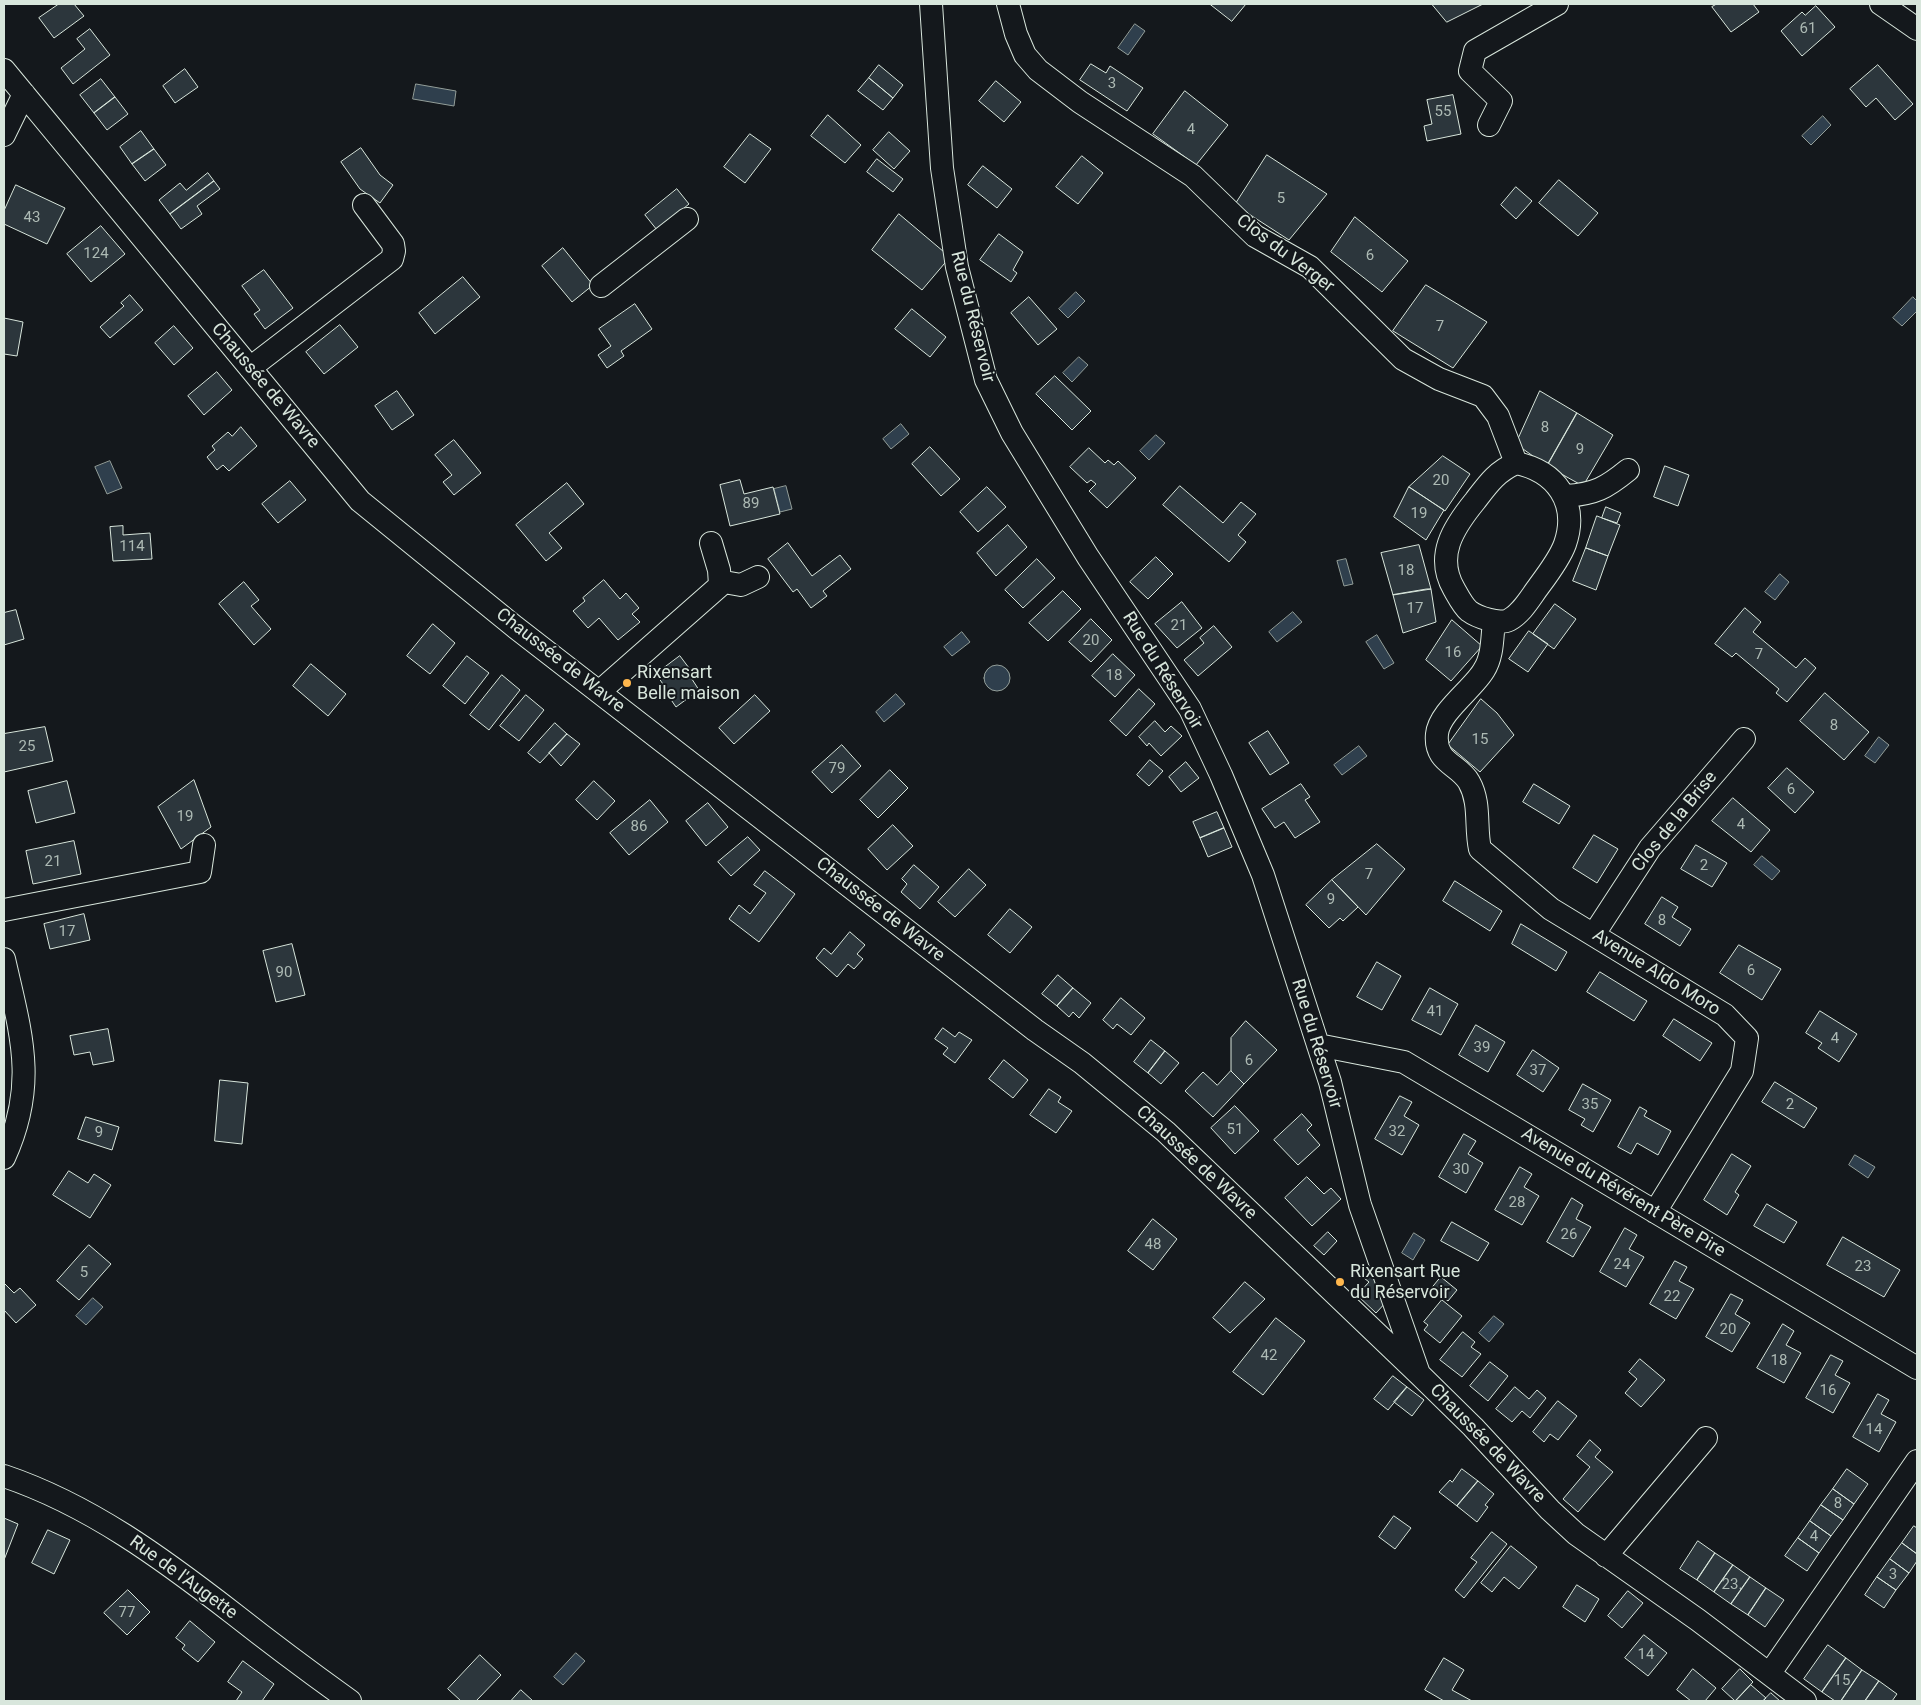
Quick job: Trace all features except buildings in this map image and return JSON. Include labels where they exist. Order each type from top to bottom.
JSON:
[{"type":"street","name":"Rue du Réservoir","points":[[931,4],[942,168],[957,267],[986,380],[1012,433],[1083,550],[1190,709],[1263,875],[1330,1082],[1360,1205],[1420,1375]]},
{"type":"street","name":"Clos du Verger","points":[[1008,4],[1016,34],[1025,55],[1038,70],[1080,102],[1193,176],[1255,236],[1310,267],[1403,359],[1439,379],[1483,396],[1498,416],[1516,463]]},
{"type":"street","points":[[1490,125],[1501,101],[1470,71],[1475,51],[1557,4]]},
{"type":"street","points":[[1882,4],[1917,29]]},
{"type":"street","name":"Chaussée de Wavre","points":[[4,70],[360,501],[599,692],[1035,1030],[1082,1063],[1127,1099],[1166,1132],[1420,1375],[1550,1510],[1606,1556],[1770,1673],[1804,1701]]},
{"type":"street","points":[[4,135],[24,94]]},
{"type":"street","points":[[250,368],[392,259],[393,244],[364,205]]},
{"type":"street","points":[[601,286],[687,219]]},
{"type":"street","points":[[1516,463],[1545,474],[1566,496],[1569,517],[1565,544],[1544,579],[1521,610],[1507,621],[1494,621],[1470,612],[1446,576],[1446,558],[1450,538],[1459,521],[1500,470],[1516,463]]},
{"type":"street","points":[[1566,496],[1579,496],[1605,488],[1628,470]]},
{"type":"street","points":[[710,543],[719,570],[720,585]]},
{"type":"street","points":[[599,692],[724,582],[741,585],[758,576]]},
{"type":"street","name":"Avenue Aldo Moro","points":[[1494,621],[1491,650],[1484,670],[1448,712],[1437,733],[1439,752],[1450,766],[1469,781],[1478,808],[1477,834],[1480,849],[1500,863],[1551,909],[1725,1014],[1747,1038],[1742,1071],[1655,1212]]},
{"type":"street","name":"Clos de la Brise","points":[[1594,934],[1650,848],[1744,739]]},
{"type":"street","points":[[4,910],[200,872],[204,845]]},
{"type":"street","points":[[4,959],[21,1032],[25,1082],[19,1120],[4,1158]]},
{"type":"street","name":"Avenue du Révérent Père Pire","points":[[1318,1045],[1404,1062],[1917,1368]]},
{"type":"street","points":[[1606,1556],[1706,1438]]},
{"type":"street","points":[[1770,1673],[1890,1503],[1917,1461]]},
{"type":"street","name":"Rue de l'Augette","points":[[4,1476],[43,1490],[70,1504],[158,1557],[350,1701]]},
{"type":"water","points":[[1135,24],[1145,31],[1128,55],[1118,48]]},
{"type":"water","points":[[416,84],[456,91],[454,106],[413,99]]},
{"type":"water","points":[[1823,116],[1831,125],[1811,145],[1802,136]]},
{"type":"water","points":[[1076,292],[1085,301],[1068,318],[1059,309]]},
{"type":"water","points":[[1913,297],[1917,301],[1917,311],[1902,326],[1893,318]]},
{"type":"water","points":[[1079,357],[1088,365],[1072,382],[1063,373]]},
{"type":"water","points":[[901,424],[909,434],[891,449],[883,439]]},
{"type":"water","points":[[1156,435],[1165,443],[1149,460],[1140,451]]},
{"type":"water","points":[[110,461],[122,488],[107,494],[95,467]]},
{"type":"water","points":[[786,486],[792,509],[780,512],[774,489]]},
{"type":"water","points":[[1346,559],[1353,584],[1344,586],[1337,561]]},
{"type":"water","points":[[1780,574],[1789,582],[1775,600],[1765,592]]},
{"type":"water","points":[[1293,612],[1302,622],[1277,642],[1269,632]]},
{"type":"water","points":[[962,632],[970,642],[952,656],[944,647]]},
{"type":"water","points":[[1377,635],[1394,663],[1384,669],[1366,642]]},
{"type":"water","points":[[997,665],[1006,669],[1010,678],[1006,687],[997,691],[988,687],[984,678],[988,669]]},
{"type":"water","points":[[896,694],[905,704],[884,722],[876,712]]},
{"type":"water","points":[[1879,737],[1889,745],[1875,763],[1865,756]]},
{"type":"water","points":[[1359,746],[1367,756],[1342,775],[1334,765]]},
{"type":"water","points":[[1762,856],[1780,871],[1772,880],[1754,865]]},
{"type":"water","points":[[1855,1155],[1875,1167],[1868,1178],[1849,1165]]},
{"type":"water","points":[[1414,1233],[1425,1240],[1413,1260],[1402,1253]]},
{"type":"water","points":[[93,1298],[103,1307],[86,1325],[76,1316]]},
{"type":"water","points":[[1494,1316],[1504,1324],[1489,1342],[1479,1333]]},
{"type":"water","points":[[576,1653],[585,1661],[563,1685],[554,1677]]},
{"type":"place","name":"Rixensart Belle maison","points":[[627,683]]},
{"type":"place","name":"Rixensart Rue du Réservoir","points":[[1340,1282]]}]
